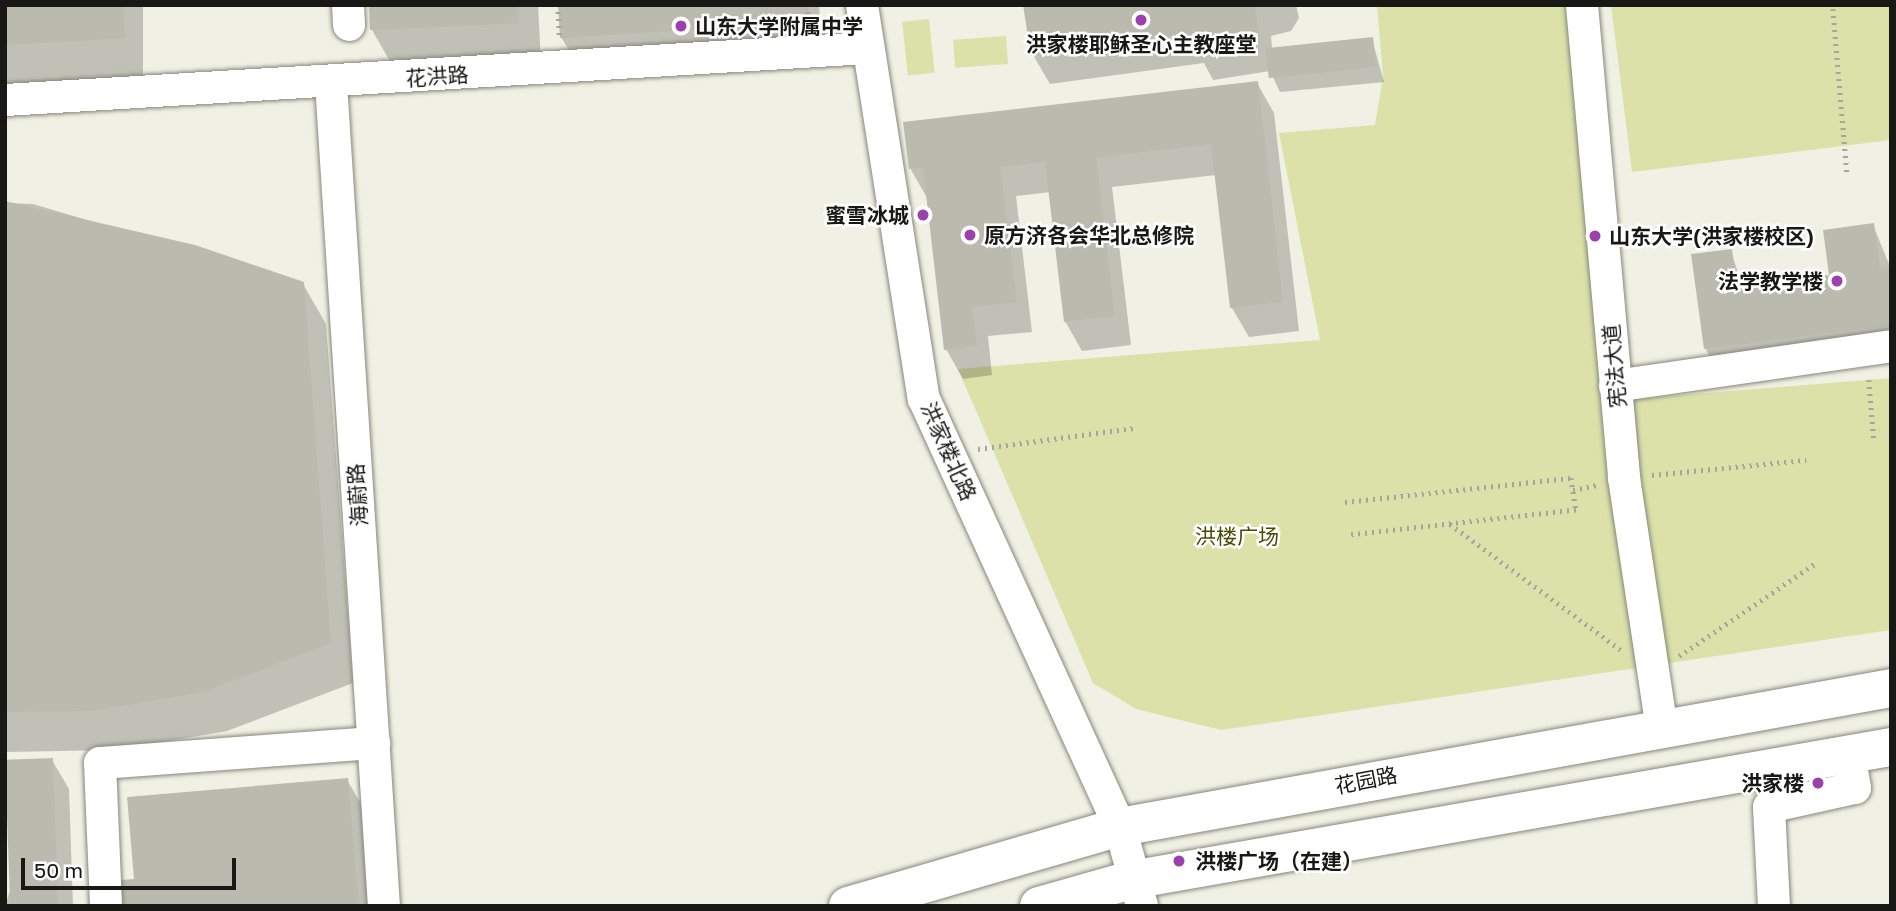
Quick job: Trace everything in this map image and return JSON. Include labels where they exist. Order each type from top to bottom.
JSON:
[{"type":"main road","name":"花园路","points":[[848,906],[1120,827],[1661,724],[1891,688]]},
{"type":"main road","points":[[1039,906],[1137,893],[1891,747]]},
{"type":"street","name":"洪家楼北路","points":[[862,5],[924,399],[1120,827],[1137,893]]},
{"type":"street","name":"宪法大道","points":[[1582,5],[1624,478],[1661,724]]},
{"type":"street","name":"花洪路","points":[[5,100],[331,83],[868,48]]},
{"type":"street","name":"海蔚路","points":[[331,83],[384,906]]},
{"type":"street","points":[[1615,386],[1891,346]]},
{"type":"street","points":[[106,906],[100,763],[373,743]]},
{"type":"street","points":[[1774,906],[1769,807],[1855,788],[1849,754]]},
{"type":"path","points":[[1815,5],[1833,9],[1847,5]]},
{"type":"path","points":[[1833,9],[1846,173]]},
{"type":"path","points":[[1869,380],[1874,440]]},
{"type":"path","points":[[974,450],[1134,428]]},
{"type":"path","points":[[1573,490],[1624,478],[1806,460]]},
{"type":"path","points":[[1345,502],[1571,478],[1576,510],[1348,535]]},
{"type":"path","points":[[1450,524],[1653,674],[1816,562]]},
{"type":"green space","name":"洪楼广场","points":[[1377,5],[1565,5],[1607,401],[1891,378],[1891,630],[1221,730],[1136,709],[1093,683],[958,369],[1320,340],[1279,133],[1375,125],[1383,76]]},
{"type":"green space","points":[[1611,5],[1891,5],[1891,140],[1632,172]]},
{"type":"green space","points":[[929,19],[935,73],[908,76],[902,22]]},
{"type":"green space","points":[[1006,36],[1008,64],[955,68],[953,40]]},
{"type":"building","points":[[5,5],[124,5],[125,38],[5,45]]},
{"type":"building","points":[[369,5],[518,5],[519,23],[370,30]]},
{"type":"building","name":"山东大学附属中学","points":[[558,5],[808,5],[809,22],[560,38]]},
{"type":"building","name":"洪家楼耶稣圣心主教座堂","points":[[1023,5],[1255,5],[1259,41],[1195,51],[1192,33],[1031,56]]},
{"type":"building","points":[[1373,37],[1376,67],[1269,78],[1266,48]]},
{"type":"building","name":"原方济各会华北总修院","points":[[1258,81],[1283,302],[1230,308],[1211,144],[1096,158],[1115,316],[1064,322],[1045,162],[1000,167],[1017,302],[972,307],[977,346],[944,350],[923,168],[909,169],[903,122]]},
{"type":"building","points":[[5,201],[195,245],[304,282],[331,643],[204,692],[92,711],[5,712]]},
{"type":"building","name":"法学教学楼","points":[[1874,223],[1880,269],[1891,268],[1891,325],[1704,349],[1691,254],[1732,249],[1737,287],[1829,275],[1823,230]]},
{"type":"building","points":[[53,758],[58,906],[10,906],[5,760]]},
{"type":"building","points":[[348,778],[359,906],[112,906],[110,881],[134,879],[127,797]]},
{"type":"place","name":"洪家楼耶稣圣心主教座堂","points":[[1141,20]]},
{"type":"place","name":"山东大学附属中学","points":[[681,26]]},
{"type":"place","name":"蜜雪冰城","points":[[923,215]]},
{"type":"place","name":"原方济各会华北总修院","points":[[970,235]]},
{"type":"place","name":"山东大学(洪家楼校区)","points":[[1595,236]]},
{"type":"place","name":"法学教学楼","points":[[1837,281]]},
{"type":"place","name":"洪家楼","points":[[1818,783]]},
{"type":"place","name":"洪楼广场（在建）","points":[[1179,861]]}]
